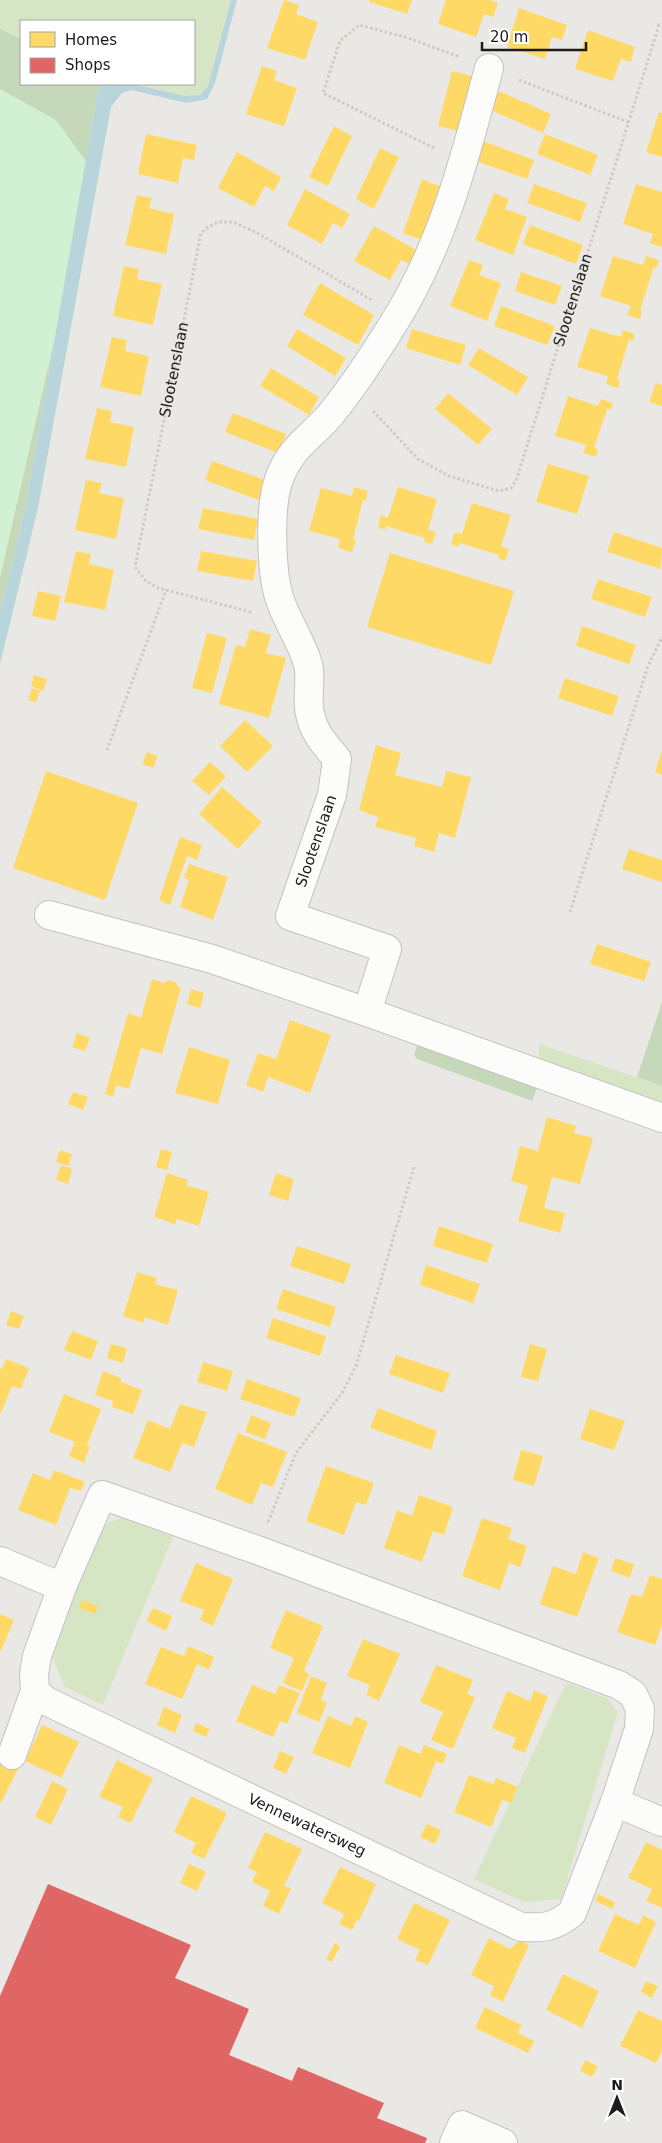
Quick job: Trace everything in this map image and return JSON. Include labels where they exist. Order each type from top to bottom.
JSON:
[{"type":"street","name":"Slootenslaan","points":[[367,1012],[387,949],[290,916],[332,795],[337,759],[319,738],[309,713],[308,666],[280,598],[273,562],[274,516],[278,481],[288,459],[306,437],[330,415],[351,387],[398,316],[419,279],[438,238],[464,163],[489,68]]},
{"type":"street","points":[[49,915],[212,960],[367,1012],[662,1118]]},
{"type":"street","name":"Vennewatersweg","points":[[102,1495],[257,1550],[619,1685],[633,1694],[640,1709],[639,1729],[615,1802],[572,1913],[560,1922],[544,1928],[521,1927],[46,1701],[35,1691],[34,1674],[37,1656],[62,1587],[102,1495]]},
{"type":"street","points":[[0,1560],[62,1587]]},
{"type":"street","points":[[12,1755],[35,1691]]},
{"type":"street","points":[[615,1802],[662,1822]]},
{"type":"street","points":[[454,2143],[462,2125],[503,2143]]},
{"type":"path","name":"Slootenslaan","points":[[351,387],[418,458],[449,476],[499,491],[511,488],[516,482],[628,122],[659,25],[662,24]]},
{"type":"path","points":[[464,163],[323,93],[340,41],[359,25],[404,37],[628,122]]},
{"type":"path","name":"Slootenslaan","points":[[285,610],[258,614],[166,590],[146,582],[135,566],[200,233],[218,222],[233,222],[257,233],[398,316]]},
{"type":"path","points":[[107,750],[166,590]]},
{"type":"path","points":[[570,912],[648,666],[662,637]]},
{"type":"path","points":[[257,1550],[296,1453],[342,1393],[356,1366],[414,1168]]},
{"type":"green space","points":[[0,0],[231,0],[208,86],[205,91],[195,97],[137,85],[195,85],[195,20],[20,20],[20,39],[0,29]]},
{"type":"green space","points":[[0,29],[20,39],[20,85],[101,85],[98,90],[25,510],[0,612]]},
{"type":"green space","points":[[0,89],[56,120],[93,171],[0,578]]},
{"type":"green space","points":[[662,1002],[662,1086],[637,1077]]},
{"type":"green space","points":[[419,1042],[539,1083],[532,1101],[417,1059],[414,1054]]},
{"type":"green space","points":[[539,1044],[662,1086],[662,1108],[539,1063]]},
{"type":"green space","points":[[122,1518],[173,1537],[103,1705],[65,1687],[50,1652],[105,1525]]},
{"type":"green space","points":[[566,1683],[607,1698],[618,1712],[561,1899],[524,1902],[474,1879]]},
{"type":"water","points":[[231,0],[237,0],[215,83],[207,99],[187,103],[131,90],[122,93],[111,107],[38,508],[0,664],[0,612],[25,510],[98,90],[101,85],[137,85],[187,96],[200,95],[208,86]]},
{"type":"building: Homes","points":[[284,0],[299,5],[296,14],[318,22],[305,60],[267,48]]},
{"type":"building: Homes","points":[[370,0],[412,0],[407,14],[369,2]]},
{"type":"building: Homes","points":[[446,0],[490,0],[498,3],[493,17],[484,14],[476,37],[438,24]]},
{"type":"building: Homes","points":[[519,8],[567,25],[562,40],[552,37],[545,59],[507,47]]},
{"type":"building: Homes","points":[[588,30],[635,47],[631,62],[621,59],[613,81],[575,69]]},
{"type":"building: Homes","points":[[262,66],[277,71],[274,80],[297,88],[284,126],[246,114]]},
{"type":"building: Homes","points":[[452,71],[472,76],[458,131],[438,126]]},
{"type":"building: Homes","points":[[499,91],[551,114],[543,133],[491,110]]},
{"type":"building: Homes","points":[[659,112],[662,113],[662,157],[646,152]]},
{"type":"building: Homes","points":[[334,126],[352,136],[328,186],[309,177]]},
{"type":"building: Homes","points":[[146,134],[197,145],[194,160],[183,158],[178,183],[138,174]]},
{"type":"building: Homes","points":[[545,134],[598,155],[590,175],[537,154]]},
{"type":"building: Homes","points":[[480,140],[534,160],[527,179],[473,160]]},
{"type":"building: Homes","points":[[380,148],[399,157],[374,209],[356,199]]},
{"type":"building: Homes","points":[[237,152],[281,177],[274,191],[265,186],[254,207],[218,188]]},
{"type":"building: Homes","points":[[422,179],[441,187],[422,240],[403,233]]},
{"type":"building: Homes","points":[[534,184],[587,203],[580,222],[527,203]]},
{"type":"building: Homes","points":[[636,184],[662,192],[662,247],[650,243],[653,234],[623,224]]},
{"type":"building: Homes","points":[[305,189],[350,214],[342,228],[333,223],[322,244],[287,225]]},
{"type":"building: Homes","points":[[494,193],[509,199],[505,209],[527,217],[513,255],[475,240]]},
{"type":"building: Homes","points":[[137,195],[152,198],[149,208],[174,214],[166,254],[125,245]]},
{"type":"building: Homes","points":[[530,225],[583,245],[576,264],[523,244]]},
{"type":"building: Homes","points":[[374,226],[418,251],[410,264],[401,260],[390,280],[354,261]]},
{"type":"building: Homes","points":[[613,256],[643,265],[646,256],[659,260],[656,268],[654,267],[640,310],[642,311],[640,319],[627,315],[631,306],[600,296]]},
{"type":"building: Homes","points":[[469,260],[483,265],[479,275],[501,283],[487,321],[450,306]]},
{"type":"building: Homes","points":[[124,266],[139,269],[137,279],[162,284],[153,325],[113,316]]},
{"type":"building: Homes","points":[[521,272],[562,286],[555,305],[515,291]]},
{"type":"building: Homes","points":[[320,283],[374,315],[358,345],[303,315]]},
{"type":"building: Homes","points":[[501,306],[555,326],[547,345],[494,326]]},
{"type":"building: Homes","points":[[590,328],[621,337],[623,330],[635,334],[633,341],[629,340],[617,379],[620,380],[618,388],[606,384],[608,376],[577,367]]},
{"type":"building: Homes","points":[[297,329],[346,358],[335,376],[287,346]]},
{"type":"building: Homes","points":[[412,329],[466,345],[460,365],[406,348]]},
{"type":"building: Homes","points":[[112,337],[127,340],[125,351],[149,356],[141,396],[100,387]]},
{"type":"building: Homes","points":[[479,348],[528,377],[517,395],[468,365]]},
{"type":"building: Homes","points":[[271,368],[319,397],[309,415],[260,386]]},
{"type":"building: Homes","points":[[656,383],[662,385],[662,406],[649,402]]},
{"type":"building: Homes","points":[[448,393],[492,429],[478,445],[435,409]]},
{"type":"building: Homes","points":[[568,396],[598,406],[601,399],[613,403],[611,410],[607,409],[594,448],[598,449],[596,457],[583,453],[586,445],[555,436]]},
{"type":"building: Homes","points":[[97,408],[112,411],[110,422],[134,427],[126,467],[85,459]]},
{"type":"building: Homes","points":[[233,413],[286,434],[278,453],[225,432]]},
{"type":"building: Homes","points":[[212,461],[265,480],[258,500],[205,480]]},
{"type":"building: Homes","points":[[548,464],[589,476],[577,514],[536,502]]},
{"type":"building: Homes","points":[[86,480],[102,483],[99,493],[124,498],[116,539],[75,530]]},
{"type":"building: Homes","points":[[354,487],[368,491],[366,501],[363,500],[353,539],[356,540],[352,552],[338,548],[340,539],[309,531],[321,488],[352,496]]},
{"type":"building: Homes","points":[[398,487],[437,499],[428,530],[436,532],[432,544],[424,542],[425,538],[386,526],[385,530],[378,527],[381,515],[388,518]]},
{"type":"building: Homes","points":[[472,503],[511,515],[501,546],[509,549],[505,561],[498,558],[499,555],[460,543],[458,547],[451,544],[455,532],[462,534]]},
{"type":"building: Homes","points":[[203,508],[258,519],[254,540],[198,529]]},
{"type":"building: Homes","points":[[614,532],[662,548],[661,569],[607,552]]},
{"type":"building: Homes","points":[[76,551],[91,554],[89,564],[114,570],[105,610],[64,602]]},
{"type":"building: Homes","points":[[201,551],[257,561],[253,581],[197,571]]},
{"type":"building: Homes","points":[[390,553],[514,591],[491,665],[367,627]]},
{"type":"building: Homes","points":[[598,579],[652,597],[645,617],[591,599]]},
{"type":"building: Homes","points":[[38,591],[61,596],[55,621],[32,616]]},
{"type":"building: Homes","points":[[582,626],[636,645],[629,664],[576,646]]},
{"type":"building: Homes","points":[[250,629],[271,635],[266,653],[286,658],[269,718],[219,704],[236,645],[245,647]]},
{"type":"building: Homes","points":[[207,633],[227,638],[212,693],[192,688]]},
{"type":"building: Homes","points":[[34,675],[47,679],[43,691],[31,686]]},
{"type":"building: Homes","points":[[565,678],[619,696],[612,716],[558,698]]},
{"type":"building: Homes","points":[[32,688],[40,691],[36,702],[28,700]]},
{"type":"building: Homes","points":[[245,720],[273,746],[247,772],[220,746]]},
{"type":"building: Homes","points":[[376,745],[401,753],[395,775],[442,787],[446,771],[471,777],[455,838],[439,833],[434,852],[414,846],[416,838],[375,827],[378,817],[359,810]]},
{"type":"building: Homes","points":[[662,751],[662,775],[655,772]]},
{"type":"building: Homes","points":[[147,752],[158,756],[153,768],[142,764]]},
{"type":"building: Homes","points":[[210,762],[226,776],[209,795],[192,781]]},
{"type":"building: Homes","points":[[46,771],[138,803],[105,900],[13,868]]},
{"type":"building: Homes","points":[[222,787],[262,822],[238,849],[199,814]]},
{"type":"building: Homes","points":[[180,837],[202,845],[197,860],[187,856],[170,905],[159,900]]},
{"type":"building: Homes","points":[[629,849],[662,860],[662,882],[622,869]]},
{"type":"building: Homes","points":[[189,864],[228,877],[213,920],[180,907],[189,880],[184,878]]},
{"type":"building: Homes","points":[[597,944],[651,962],[644,981],[590,964]]},
{"type":"building: Homes","points":[[152,979],[164,983],[168,980],[176,982],[177,986],[181,988],[162,1054],[141,1048],[129,1089],[116,1085],[113,1097],[105,1094],[128,1013],[141,1018]]},
{"type":"building: Homes","points":[[191,989],[204,993],[200,1008],[187,1004]]},
{"type":"building: Homes","points":[[290,1020],[331,1035],[310,1093],[268,1077],[263,1092],[246,1085],[258,1053],[276,1059]]},
{"type":"building: Homes","points":[[77,1033],[90,1038],[85,1051],[72,1047]]},
{"type":"building: Homes","points":[[189,1047],[230,1060],[218,1104],[175,1093]]},
{"type":"building: Homes","points":[[73,1092],[88,1097],[83,1110],[68,1104]]},
{"type":"building: Homes","points":[[547,1117],[576,1126],[574,1133],[593,1138],[580,1184],[552,1177],[544,1208],[565,1213],[560,1233],[518,1221],[528,1186],[511,1181],[520,1146],[538,1151]]},
{"type":"building: Homes","points":[[161,1149],[172,1152],[167,1170],[156,1167]]},
{"type":"building: Homes","points":[[60,1150],[72,1154],[69,1166],[56,1162]]},
{"type":"building: Homes","points":[[61,1165],[72,1169],[68,1184],[56,1180]]},
{"type":"building: Homes","points":[[167,1173],[188,1180],[186,1185],[209,1192],[199,1226],[177,1219],[175,1224],[154,1217]]},
{"type":"building: Homes","points":[[276,1173],[294,1179],[288,1201],[269,1195]]},
{"type":"building: Homes","points":[[439,1226],[493,1244],[487,1263],[433,1246]]},
{"type":"building: Homes","points":[[297,1246],[351,1264],[344,1284],[290,1266]]},
{"type":"building: Homes","points":[[426,1265],[480,1284],[473,1303],[420,1285]]},
{"type":"building: Homes","points":[[137,1272],[157,1278],[155,1284],[178,1290],[168,1325],[145,1317],[143,1323],[123,1316]]},
{"type":"building: Homes","points":[[283,1289],[336,1307],[330,1327],[276,1309]]},
{"type":"building: Homes","points":[[11,1311],[24,1316],[19,1329],[6,1325]]},
{"type":"building: Homes","points":[[273,1318],[326,1336],[320,1356],[266,1338]]},
{"type":"building: Homes","points":[[72,1331],[98,1341],[91,1360],[64,1350]]},
{"type":"building: Homes","points":[[111,1344],[127,1348],[123,1363],[107,1358]]},
{"type":"building: Homes","points":[[530,1344],[547,1349],[538,1381],[521,1377]]},
{"type":"building: Homes","points":[[396,1355],[450,1373],[443,1393],[389,1374]]},
{"type":"building: Homes","points":[[6,1359],[29,1368],[21,1389],[12,1386],[0,1415],[0,1369]]},
{"type":"building: Homes","points":[[203,1362],[233,1371],[227,1391],[197,1382]]},
{"type":"building: Homes","points":[[103,1371],[121,1378],[121,1382],[142,1390],[133,1414],[112,1407],[113,1401],[95,1395]]},
{"type":"building: Homes","points":[[247,1379],[301,1398],[294,1417],[240,1399]]},
{"type":"building: Homes","points":[[64,1394],[101,1409],[87,1445],[90,1446],[84,1463],[69,1456],[75,1442],[49,1432]]},
{"type":"building: Homes","points":[[180,1404],[207,1412],[194,1447],[182,1443],[170,1472],[133,1458],[148,1420],[170,1429]]},
{"type":"building: Homes","points":[[378,1408],[437,1431],[431,1450],[370,1428]]},
{"type":"building: Homes","points":[[590,1409],[625,1421],[614,1450],[580,1439]]},
{"type":"building: Homes","points":[[251,1415],[271,1423],[265,1439],[245,1432]]},
{"type":"building: Homes","points":[[238,1433],[287,1452],[273,1487],[261,1483],[252,1505],[215,1489]]},
{"type":"building: Homes","points":[[521,1450],[543,1456],[534,1486],[513,1480]]},
{"type":"building: Homes","points":[[326,1466],[374,1483],[366,1505],[356,1502],[344,1535],[306,1521]]},
{"type":"building: Homes","points":[[54,1470],[85,1482],[81,1491],[70,1488],[56,1525],[18,1510],[33,1473],[50,1480]]},
{"type":"building: Homes","points":[[419,1495],[453,1507],[444,1535],[433,1531],[422,1562],[384,1548],[397,1510],[412,1516]]},
{"type":"building: Homes","points":[[482,1518],[512,1528],[508,1539],[527,1546],[520,1567],[509,1563],[500,1590],[462,1576]]},
{"type":"building: Homes","points":[[583,1552],[599,1558],[577,1617],[540,1604],[553,1566],[576,1574]]},
{"type":"building: Homes","points":[[615,1558],[634,1564],[630,1578],[611,1571]]},
{"type":"building: Homes","points":[[196,1563],[233,1579],[213,1626],[200,1620],[204,1610],[180,1601]]},
{"type":"building: Homes","points":[[650,1575],[662,1579],[662,1625],[655,1645],[617,1632],[631,1594],[642,1597]]},
{"type":"building: Homes","points":[[82,1600],[98,1606],[95,1614],[79,1608]]},
{"type":"building: Homes","points":[[153,1608],[172,1616],[166,1631],[146,1621]]},
{"type":"building: Homes","points":[[286,1610],[323,1626],[304,1671],[309,1674],[302,1691],[283,1683],[294,1658],[270,1648]]},
{"type":"building: Homes","points":[[0,1614],[14,1620],[0,1653]]},
{"type":"building: Homes","points":[[363,1639],[400,1654],[379,1701],[366,1695],[370,1685],[347,1676]]},
{"type":"building: Homes","points":[[188,1646],[214,1657],[209,1670],[197,1664],[182,1699],[145,1684],[161,1647],[184,1656]]},
{"type":"building: Homes","points":[[436,1665],[473,1680],[467,1694],[475,1697],[453,1749],[431,1740],[443,1712],[420,1702]]},
{"type":"building: Homes","points":[[311,1676],[327,1683],[321,1700],[327,1703],[319,1722],[297,1713]]},
{"type":"building: Homes","points":[[252,1685],[275,1694],[279,1685],[300,1693],[287,1724],[280,1721],[273,1737],[236,1721]]},
{"type":"building: Homes","points":[[534,1690],[548,1696],[525,1753],[512,1748],[516,1738],[492,1728],[507,1691],[530,1701]]},
{"type":"building: Homes","points":[[164,1707],[182,1715],[175,1733],[157,1725]]},
{"type":"building: Homes","points":[[328,1716],[351,1726],[355,1716],[368,1722],[350,1768],[312,1753]]},
{"type":"building: Homes","points":[[196,1723],[210,1729],[206,1737],[193,1731]]},
{"type":"building: Homes","points":[[42,1725],[79,1742],[61,1778],[25,1761]]},
{"type":"building: Homes","points":[[399,1745],[420,1754],[424,1745],[447,1754],[443,1764],[436,1761],[421,1798],[384,1783]]},
{"type":"building: Homes","points":[[280,1751],[294,1757],[286,1774],[273,1768]]},
{"type":"building: Homes","points":[[0,1753],[21,1763],[1,1803],[0,1802]]},
{"type":"building: Homes","points":[[117,1760],[153,1778],[131,1823],[118,1817],[123,1807],[99,1797]]},
{"type":"building: Homes","points":[[469,1775],[493,1784],[496,1778],[518,1787],[511,1803],[502,1800],[491,1827],[454,1812]]},
{"type":"building: Homes","points":[[52,1781],[68,1789],[51,1825],[35,1817]]},
{"type":"building: Homes","points":[[191,1796],[227,1813],[204,1859],[191,1853],[196,1843],[174,1832]]},
{"type":"building: Homes","points":[[427,1824],[441,1830],[435,1844],[420,1837]]},
{"type":"building: Homes","points":[[265,1832],[302,1849],[284,1886],[291,1888],[279,1914],[263,1906],[270,1891],[252,1882],[257,1872],[248,1868]]},
{"type":"building: Homes","points":[[646,1842],[662,1850],[662,1908],[646,1901],[652,1889],[628,1878]]},
{"type":"building: Homes","points":[[189,1864],[206,1872],[197,1891],[180,1883]]},
{"type":"building: Homes","points":[[340,1867],[376,1884],[359,1921],[357,1920],[352,1930],[339,1924],[344,1914],[322,1903]]},
{"type":"building: Homes","points":[[598,1894],[615,1902],[613,1909],[595,1901]]},
{"type":"building: Homes","points":[[414,1903],[450,1920],[428,1965],[415,1960],[420,1950],[397,1939]]},
{"type":"building: Homes","points":[[615,1914],[639,1925],[643,1915],[656,1922],[635,1968],[598,1951]]},
{"type":"building: Homes","points":[[489,1938],[510,1949],[520,1940],[529,1945],[503,2002],[490,1995],[494,1986],[471,1975]]},
{"type":"building: Homes","points":[[335,1943],[340,1946],[332,1962],[326,1959]]},
{"type":"building: Homes","points":[[563,1974],[599,1991],[582,2028],[546,2010]]},
{"type":"building: Homes","points":[[646,1981],[658,1986],[652,1998],[641,1992]]},
{"type":"building: Homes","points":[[485,2007],[522,2025],[518,2033],[534,2041],[528,2053],[475,2028]]},
{"type":"building: Homes","points":[[638,2010],[662,2021],[662,2052],[656,2063],[620,2046]]},
{"type":"building: Homes","points":[[585,2060],[598,2066],[592,2077],[580,2071]]},
{"type":"building: Shops","points":[[48,1884],[191,1945],[175,1978],[249,2009],[229,2055],[292,2081],[298,2067],[384,2103],[377,2118],[427,2138],[425,2143],[0,2143],[0,1996]]}]
